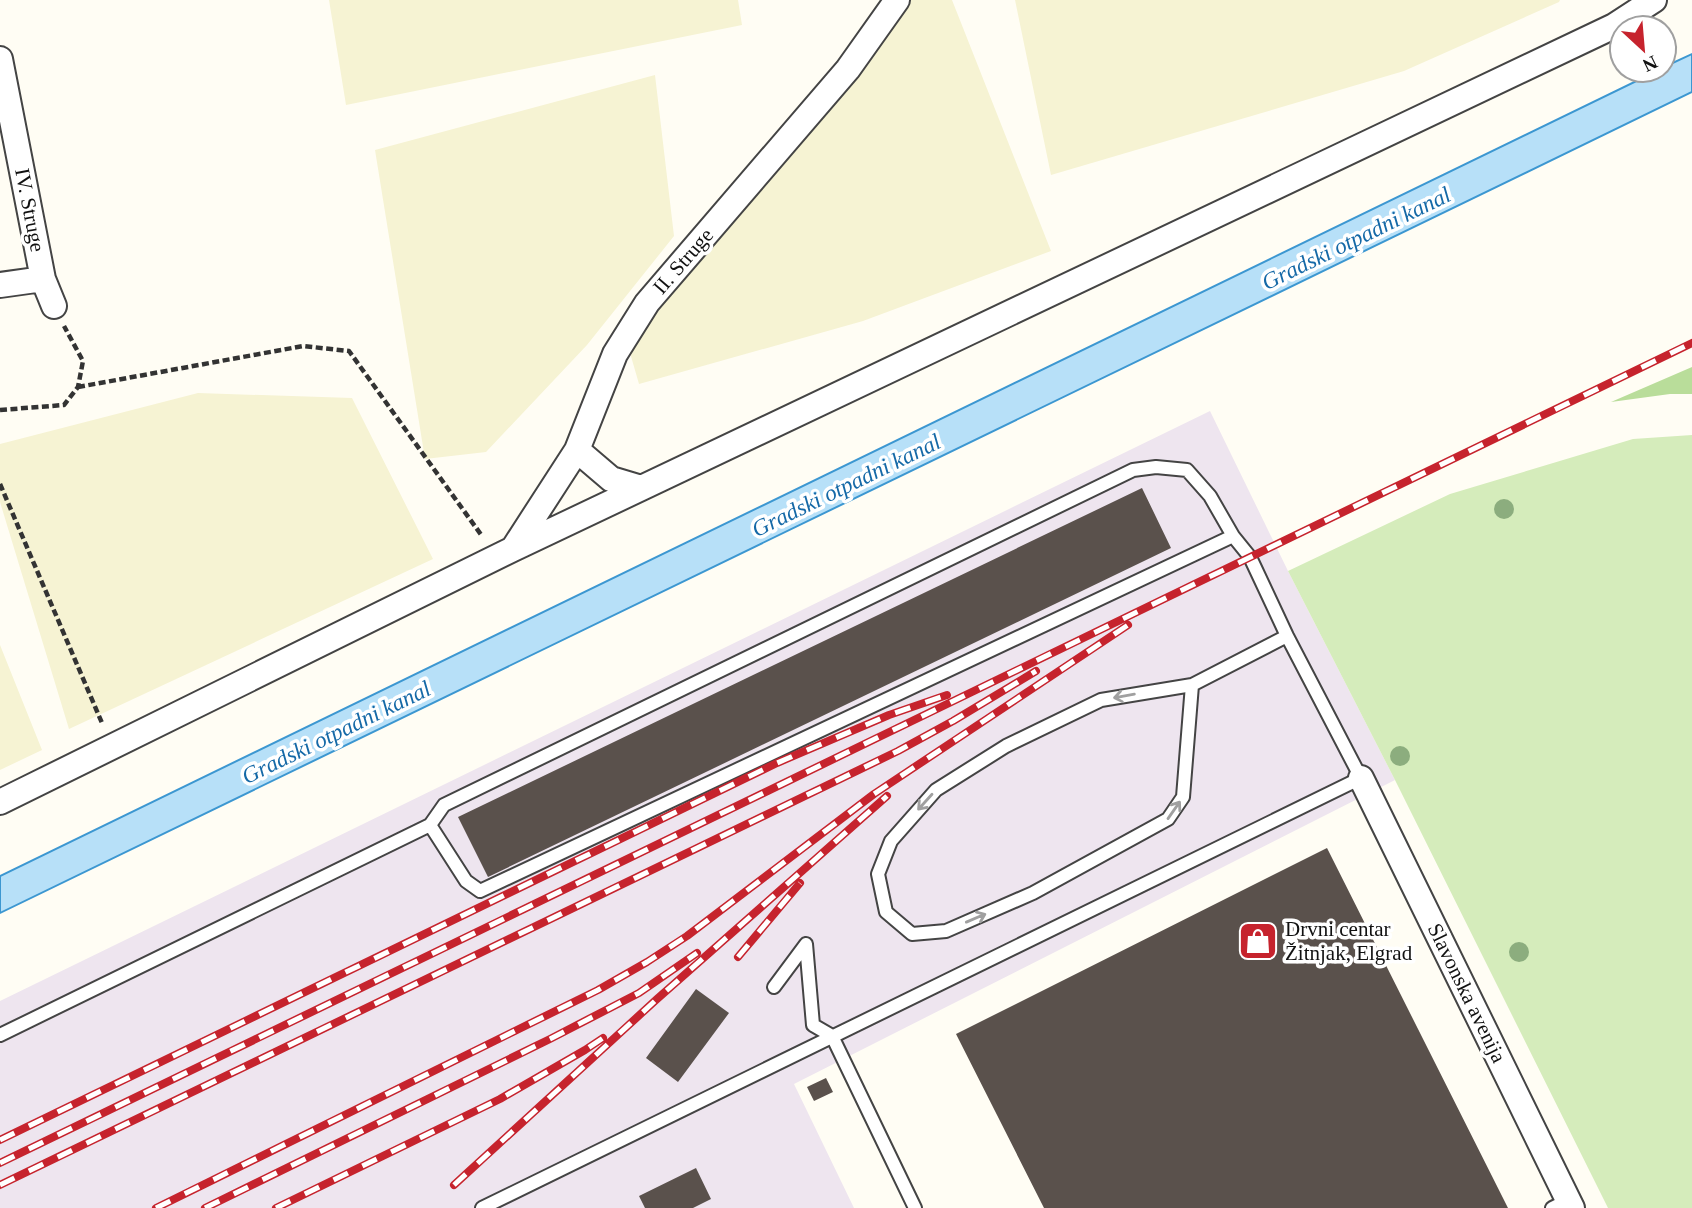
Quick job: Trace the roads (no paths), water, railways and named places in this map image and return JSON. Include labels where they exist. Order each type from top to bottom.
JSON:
[{"type":"street","name":"II. Struge","points":[[505,553],[577,450],[615,354],[647,303],[848,69],[897,0]]},
{"type":"street","points":[[0,802],[505,553],[1601,33],[1654,0]]},
{"type":"street","name":"IV. Struge","points":[[0,59],[43,279],[54,306]]},
{"type":"street","name":"IV. Struge","points":[[0,285],[43,279]]},
{"type":"street","points":[[577,450],[611,479],[641,488]]},
{"type":"street","name":"Slavonska avenija","points":[[1361,778],[1564,1205]]},
{"type":"lane","points":[[0,1035],[429,825],[444,805],[1133,470],[1156,467],[1187,470],[1210,496],[1233,536],[1250,557],[1287,636],[1361,778],[832,1036],[509,1202],[482,1208]]},
{"type":"lane","points":[[429,825],[466,881],[480,891],[1233,536]]},
{"type":"lane","points":[[1192,685],[1183,797],[1168,819],[1033,893],[946,931],[912,934],[886,912],[878,874],[891,841],[936,790],[1006,746],[1101,700],[1192,685],[1287,636]]},
{"type":"lane","points":[[775,987],[806,944],[813,1025],[832,1036],[915,1208]]},
{"type":"water","name":"Gradski otpadni kanal","points":[[1692,54],[1692,92],[0,913],[0,876],[1630,84],[1678,84],[1678,60]]},
{"type":"railway","points":[[0,1163],[1692,343]]},
{"type":"railway","points":[[156,1208],[598,990],[647,962],[687,936],[874,794],[1128,625]]},
{"type":"railway","points":[[0,1185],[898,751],[1036,671]]},
{"type":"railway","points":[[0,1140],[777,763],[889,715],[947,695]]},
{"type":"railway","points":[[454,1185],[657,999],[887,796]]},
{"type":"railway","points":[[738,957],[800,883]]},
{"type":"railway","points":[[205,1208],[639,993],[697,953]]},
{"type":"railway","points":[[276,1208],[500,1099],[603,1038]]},
{"type":"place","name":"Drvni centar Žitnjak, Elgrad","points":[[1258,941]]}]
